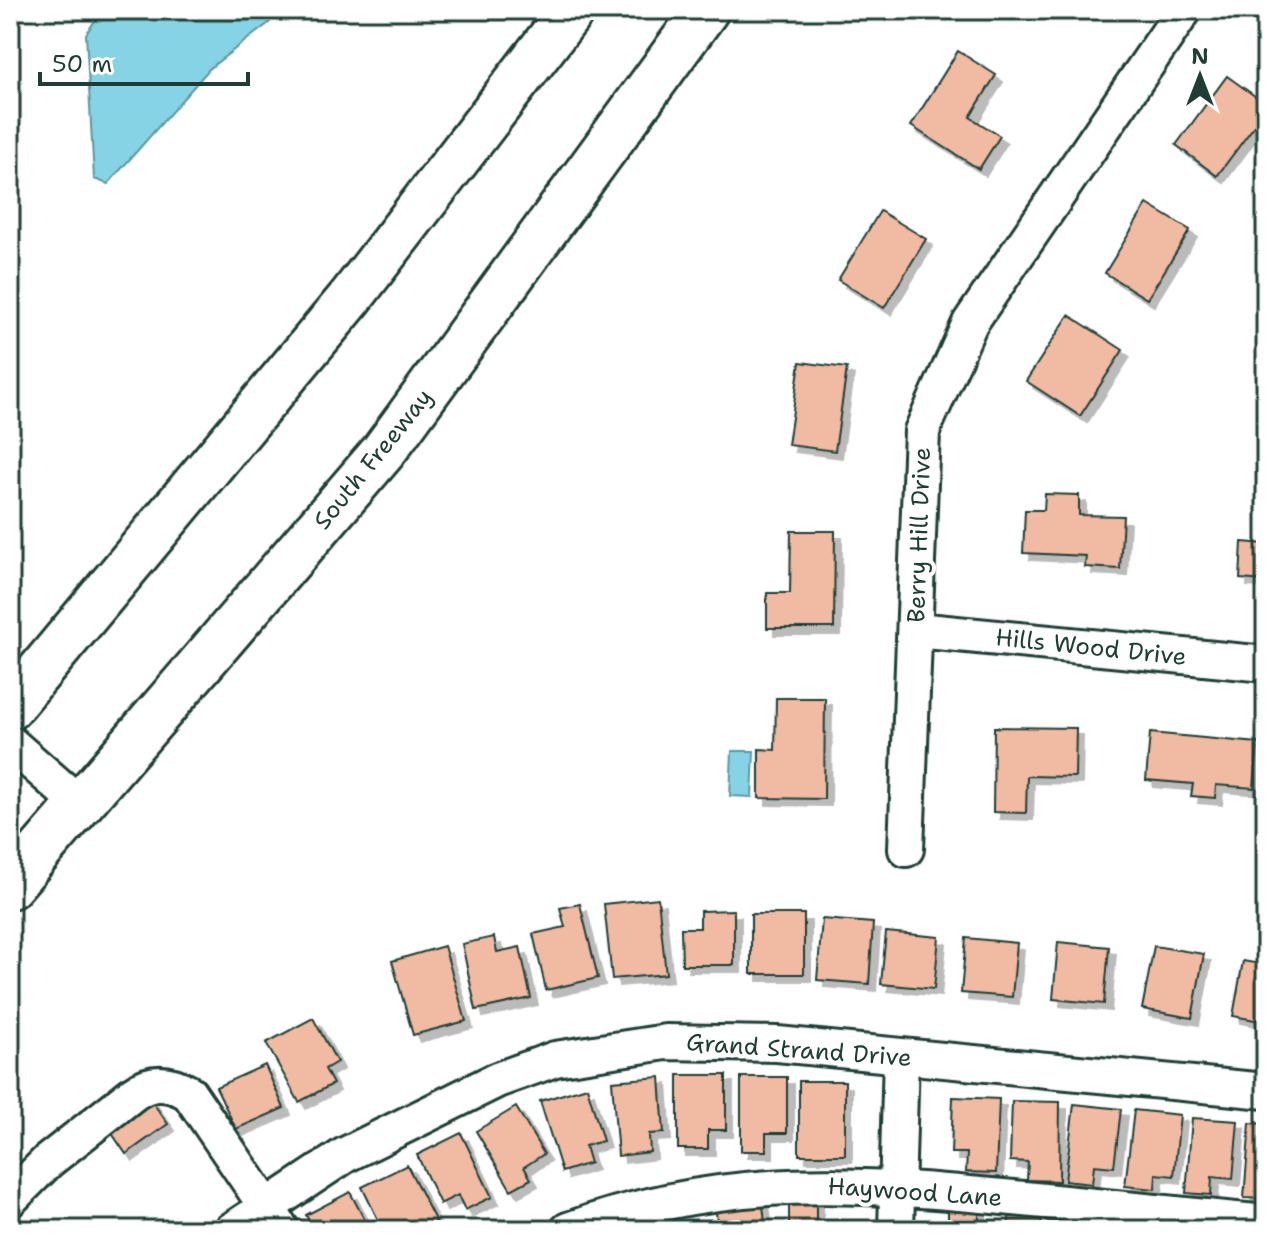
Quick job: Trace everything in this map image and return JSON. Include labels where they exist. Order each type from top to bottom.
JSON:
[{"type":"highway","points":[[10,707],[312,344],[572,10]]},
{"type":"highway","name":"South Freeway","points":[[10,886],[82,806],[383,452],[706,10]]},
{"type":"street","name":"Berry Hill Drive","points":[[906,849],[922,431],[970,323],[1184,10]]},
{"type":"street","name":"Hills Wood Drive","points":[[916,630],[1266,664]]},
{"type":"street","points":[[10,743],[82,806]]},
{"type":"street","name":"Grand Strand Drive","points":[[232,1230],[274,1218],[345,1155],[455,1098],[555,1059],[666,1042],[722,1040],[1266,1091]]},
{"type":"street","points":[[896,1230],[901,1056]]},
{"type":"street","points":[[10,1199],[48,1161],[144,1085],[160,1083],[176,1085],[189,1093],[274,1218]]},
{"type":"street","name":"Haywood Lane","points":[[568,1230],[659,1202],[779,1185],[897,1187],[1266,1223]]},
{"type":"water","points":[[102,10],[279,10],[269,23],[210,68],[108,184],[94,179],[86,34]]},
{"type":"water","points":[[732,751],[754,751],[752,797],[730,796]]},
{"type":"building","points":[[958,51],[996,75],[970,117],[1000,136],[979,169],[911,126]]},
{"type":"building","points":[[1227,76],[1266,104],[1266,110],[1217,176],[1176,145]]},
{"type":"building","points":[[1147,204],[1190,230],[1147,299],[1105,273]]},
{"type":"building","points":[[880,211],[926,239],[884,308],[838,280]]},
{"type":"building","points":[[1069,315],[1123,350],[1080,416],[1026,381]]},
{"type":"building","points":[[800,362],[847,368],[835,451],[788,445]]},
{"type":"building","points":[[1045,494],[1079,495],[1079,515],[1123,516],[1120,569],[1085,567],[1086,556],[1023,553],[1025,510],[1044,510]]},
{"type":"building","points":[[791,531],[835,531],[834,628],[767,628],[767,593],[790,593]]},
{"type":"building","points":[[1242,542],[1266,544],[1266,581],[1240,579]]},
{"type":"building","points":[[776,698],[825,698],[824,799],[759,798],[759,749],[775,750]]},
{"type":"building","points":[[994,727],[1076,728],[1075,777],[1027,776],[1026,813],[993,812]]},
{"type":"building","points":[[1150,733],[1258,743],[1254,788],[1216,785],[1215,798],[1191,796],[1193,784],[1146,780]]},
{"type":"building","points":[[658,898],[666,974],[612,979],[604,904]]},
{"type":"building","points":[[580,904],[598,978],[546,990],[533,934],[565,927],[560,908]]},
{"type":"building","points":[[734,910],[734,965],[682,965],[681,928],[700,928],[700,911]]},
{"type":"building","points":[[751,914],[804,914],[804,974],[751,974]]},
{"type":"building","points":[[822,919],[873,923],[869,984],[817,980]]},
{"type":"building","points":[[886,932],[939,937],[934,989],[881,984]]},
{"type":"building","points":[[494,937],[497,952],[520,947],[531,998],[476,1010],[462,944]]},
{"type":"building","points":[[966,938],[1017,943],[1012,997],[961,993]]},
{"type":"building","points":[[1058,942],[1109,947],[1104,1004],[1053,999]]},
{"type":"building","points":[[444,946],[466,1021],[413,1035],[392,961]]},
{"type":"building","points":[[1154,946],[1204,954],[1192,1018],[1142,1009]]},
{"type":"building","points":[[1243,961],[1266,965],[1266,1022],[1233,1016]]},
{"type":"building","points":[[313,1018],[337,1062],[325,1069],[333,1084],[299,1102],[266,1043]]},
{"type":"building","points":[[265,1065],[284,1108],[236,1129],[216,1087]]},
{"type":"building","points":[[678,1075],[726,1075],[726,1130],[708,1130],[708,1149],[678,1149]]},
{"type":"building","points":[[660,1077],[664,1133],[649,1134],[650,1152],[618,1156],[612,1081]]},
{"type":"building","points":[[741,1077],[787,1077],[787,1133],[766,1133],[766,1151],[741,1151]]},
{"type":"building","points":[[799,1081],[845,1081],[845,1155],[799,1155]]},
{"type":"building","points":[[587,1087],[603,1141],[585,1146],[590,1163],[562,1172],[540,1101]]},
{"type":"building","points":[[953,1097],[999,1099],[996,1173],[966,1172],[967,1153],[951,1153]]},
{"type":"building","points":[[151,1100],[168,1124],[126,1154],[109,1129]]},
{"type":"building","points":[[1012,1101],[1060,1102],[1059,1181],[1027,1180],[1028,1162],[1010,1161]]},
{"type":"building","points":[[1074,1104],[1121,1109],[1114,1167],[1094,1165],[1092,1184],[1065,1181]]},
{"type":"building","points":[[516,1107],[544,1154],[524,1167],[531,1179],[511,1190],[476,1131]]},
{"type":"building","points":[[1134,1110],[1180,1115],[1174,1176],[1156,1174],[1155,1189],[1125,1186]]},
{"type":"building","points":[[1192,1118],[1238,1121],[1233,1179],[1212,1177],[1211,1195],[1186,1193]]},
{"type":"building","points":[[1250,1123],[1266,1124],[1266,1199],[1244,1198]]},
{"type":"building","points":[[461,1133],[492,1197],[465,1210],[458,1195],[440,1204],[417,1155]]},
{"type":"building","points":[[407,1165],[438,1226],[430,1230],[408,1230],[405,1224],[383,1230],[362,1187]]},
{"type":"building","points":[[350,1192],[370,1230],[314,1230],[306,1215]]},
{"type":"building","points":[[762,1198],[766,1230],[718,1230],[715,1204]]},
{"type":"building","points":[[789,1199],[816,1199],[816,1222],[837,1222],[837,1230],[789,1230]]},
{"type":"building","points":[[948,1207],[979,1207],[979,1226],[994,1226],[994,1230],[948,1230]]},
{"type":"building","points":[[1010,1210],[1042,1212],[1041,1228],[1058,1230],[1008,1230]]},
{"type":"building","points":[[672,1215],[672,1229],[698,1230],[651,1230],[650,1216]]},
{"type":"building","points":[[1071,1217],[1100,1221],[1099,1230],[1070,1230]]}]
